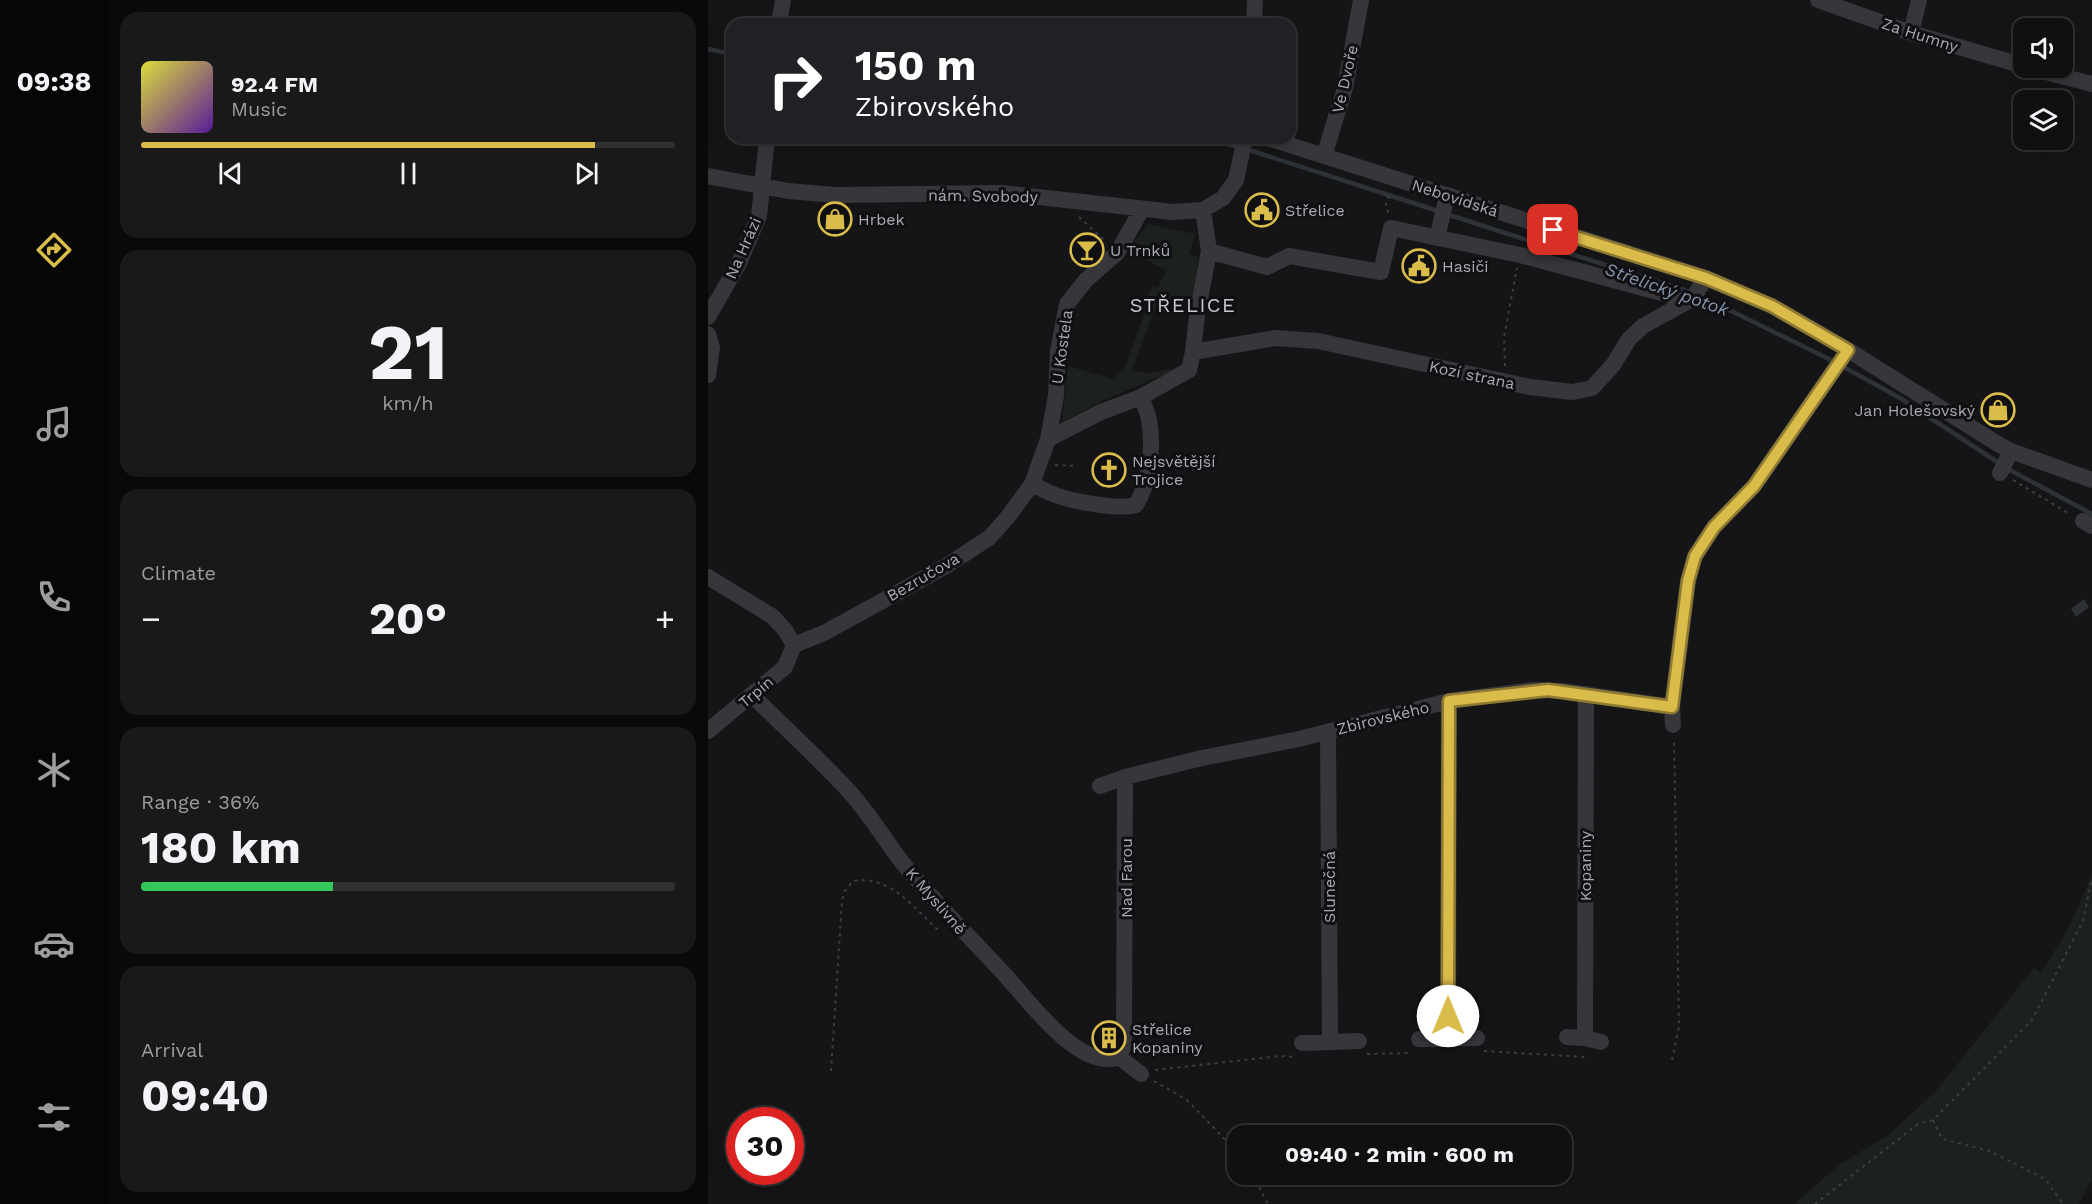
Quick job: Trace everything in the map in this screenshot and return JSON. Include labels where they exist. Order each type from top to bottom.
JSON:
[{"type":"street","points":[[780,18],[783,0]]},
{"type":"street","points":[[1254,18],[1255,0]]},
{"type":"street","name":"Ve Dvoře","points":[[1324,156],[1345,88],[1361,0]]},
{"type":"street","name":"Za Humny","points":[[1818,0],[1911,33],[2013,63]]},
{"type":"street","points":[[1911,33],[1919,0]]},
{"type":"street","points":[[2069,78],[2092,84]]},
{"type":"street","name":"Na Hrázi","points":[[708,316],[739,263],[759,216],[766,144]]},
{"type":"street","name":"Nebovidská","points":[[1287,144],[1447,196],[1695,292],[1772,306],[2012,451],[2092,480]]},
{"type":"street","points":[[1048,439],[1101,412],[1141,398],[1189,370],[1194,352],[1197,315],[1209,251],[1203,210],[1222,198],[1236,180],[1244,146]]},
{"type":"street","name":"nám. Svobody","points":[[708,176],[762,187],[836,195],[1002,193],[1173,212],[1203,210]]},
{"type":"street","points":[[1438,232],[1447,196]]},
{"type":"street","name":"U Kostela","points":[[1032,484],[1048,439],[1056,396],[1058,351],[1067,304],[1086,280],[1117,253],[1142,209]]},
{"type":"street","name":"Nebovidská","points":[[1209,251],[1267,267],[1289,256],[1382,272],[1391,228],[1438,232],[1669,295],[1695,292]]},
{"type":"street","name":"Kozí strana","points":[[1194,352],[1275,338],[1292,338],[1318,341],[1553,391],[1572,392],[1592,388],[1614,365],[1629,339],[1643,326],[1695,292]]},
{"type":"street","points":[[708,334],[712,347],[708,375]]},
{"type":"street","points":[[1673,724],[1672,707],[1688,581],[1695,556],[1714,527],[1754,486],[1848,350]]},
{"type":"street","points":[[1032,484],[1057,496],[1125,508],[1136,505],[1144,492],[1149,467],[1149,418],[1141,398]]},
{"type":"street","points":[[2001,473],[2012,451]]},
{"type":"street","name":"Bezručova","points":[[794,645],[824,633],[946,566],[988,538],[1007,518],[1032,484]]},
{"type":"street","points":[[708,577],[772,616],[780,623],[794,645]]},
{"type":"street","name":"Trpín","points":[[708,731],[785,667],[794,645]]},
{"type":"street","name":"Zbirovského","points":[[1125,777],[1202,758],[1328,732],[1449,701],[1533,690],[1586,694],[1672,707]]},
{"type":"street","name":"Kopaniny","points":[[1567,1037],[1593,1040],[1586,694]]},
{"type":"street","name":"K Myslivně","points":[[752,695],[848,789],[902,861],[957,926],[1046,1021],[1071,1044],[1095,1057],[1113,1059],[1119,1056]]},
{"type":"street","points":[[1448,1039],[1449,701]]},
{"type":"street","name":"Slunečná","points":[[1328,732],[1330,1042]]},
{"type":"street","points":[[1100,786],[1125,777]]},
{"type":"street","name":"Nad Farou","points":[[1119,1056],[1125,1035],[1125,777]]},
{"type":"street","points":[[1419,1039],[1477,1038]]},
{"type":"street","points":[[1302,1043],[1359,1041]]},
{"type":"street","points":[[1119,1056],[1141,1074]]},
{"type":"path","points":[[1074,213],[1110,246]]},
{"type":"path","points":[[1505,381],[1504,337],[1520,255]]},
{"type":"path","points":[[1056,465],[1076,466]]},
{"type":"path","points":[[2001,473],[2087,524]]},
{"type":"path","points":[[1672,1060],[1679,1027],[1676,777],[1673,724]]},
{"type":"path","points":[[1815,1204],[1918,1124],[1933,1120],[2032,1020],[2083,921],[2092,878]]},
{"type":"path","points":[[831,1071],[842,901],[845,891],[853,881],[864,879],[890,887],[902,895],[937,928],[945,931],[957,926]]},
{"type":"path","points":[[1141,1074],[1278,1056]]},
{"type":"path","points":[[1141,1074],[1187,1100],[1227,1142]]},
{"type":"path","points":[[1933,1120],[1942,1139],[1990,1151],[2045,1179],[2063,1204]]},
{"type":"path","points":[[1258,1185],[1268,1204]]},
{"type":"shaded area","points":[[1149,224],[1195,234],[1189,254],[1199,257],[1191,304],[1158,300],[1132,371],[1148,373],[1179,368],[1102,401],[1062,422],[1068,366],[1113,379],[1124,369],[1150,298],[1148,296],[1152,286],[1158,288],[1166,270],[1127,250]]},
{"type":"shaded area","points":[[2084,599],[2089,607],[2076,617],[2071,609]]},
{"type":"shaded area","points":[[2092,875],[2092,1180],[2079,1204],[1794,1204],[1840,1164],[1887,1136],[1936,1091],[2034,968],[2041,973],[2069,927]]},
{"type":"waterway","name":"Střelický potok","points":[[708,49],[726,53]]},
{"type":"waterway","name":"Střelický potok","points":[[1229,144],[1238,147]]},
{"type":"waterway","name":"Střelický potok","points":[[1246,149],[1438,211]]},
{"type":"waterway","name":"Střelický potok","points":[[1446,214],[1684,290],[1719,305],[1829,359],[1900,398],[2008,469],[2092,514]]},
{"type":"place","name":"Střelice","points":[[1262,210]]},
{"type":"place","name":"Hrbek","points":[[835,219]]},
{"type":"place","name":"U Trnků","points":[[1087,250]]},
{"type":"place","name":"Hasiči","points":[[1419,266]]},
{"type":"place","name":"Jan Holešovský","points":[[1998,410]]},
{"type":"place","name":"Nejsvětější Trojice","points":[[1109,470]]},
{"type":"place","name":"Střelice Kopaniny","points":[[1109,1038]]},
{"type":"district","name":"STŘELICE","points":[[1183,305]]},
{"type":"route","points":[[1448,1016],[1449,701],[1548,690],[1672,707],[1688,581],[1691,564],[1698,549],[1714,527],[1754,486],[1848,350],[1772,306],[1706,278],[1553,230]]}]
